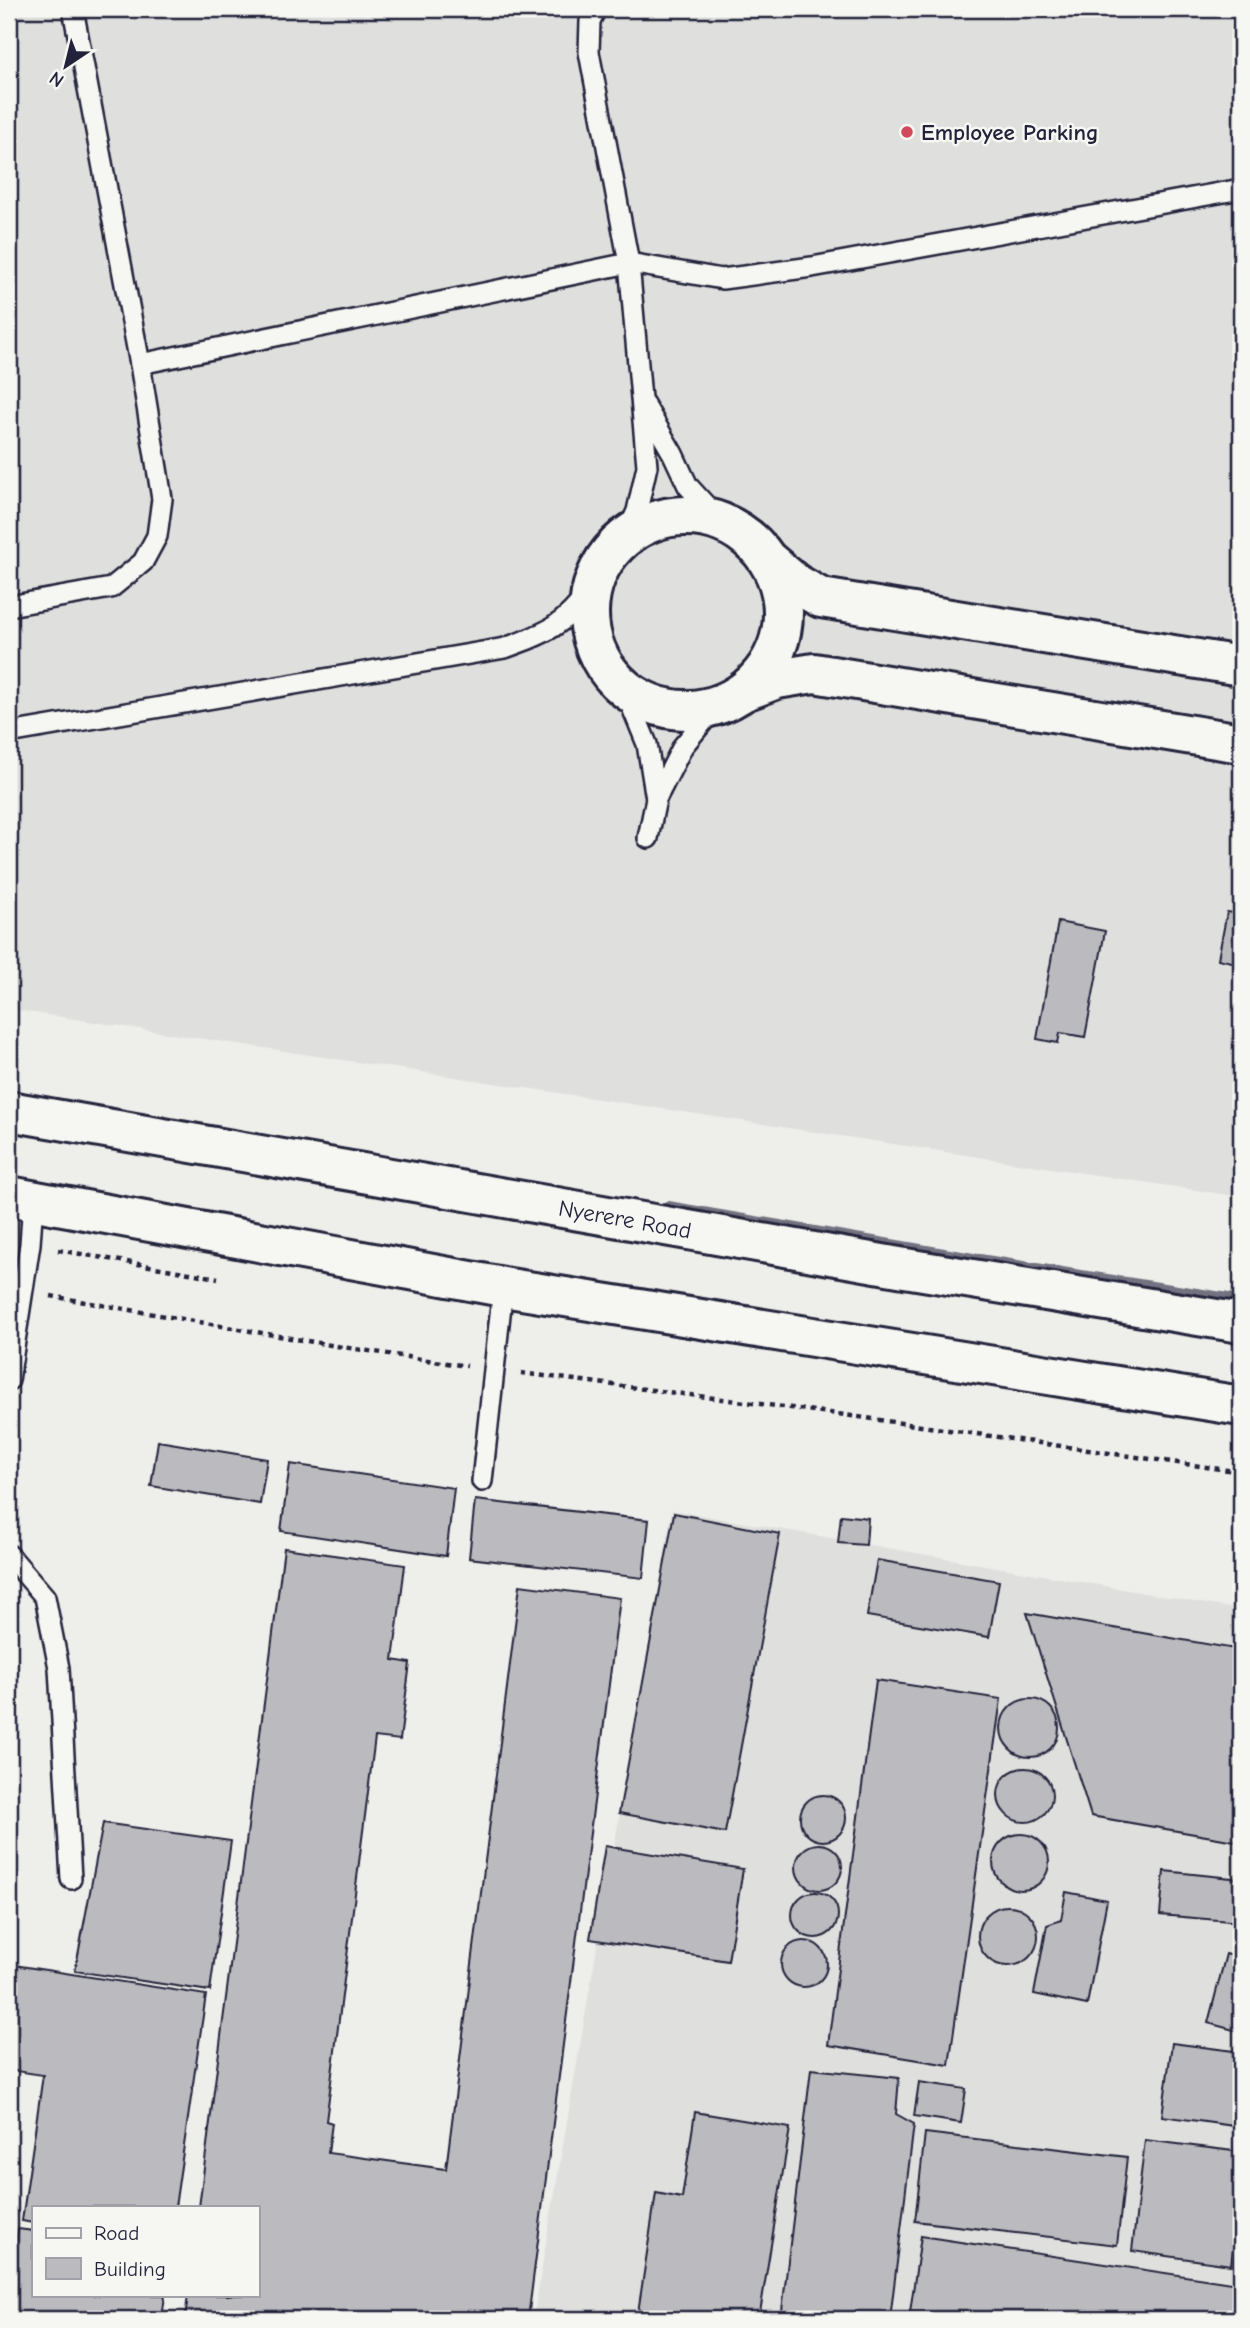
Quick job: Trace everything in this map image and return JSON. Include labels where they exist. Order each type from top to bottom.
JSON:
[{"type":"main road","points":[[1241,666],[821,598],[795,583],[770,562],[748,538],[720,521],[687,515],[654,520],[625,536],[603,560],[590,590],[588,617],[594,643],[606,668],[624,688],[645,701],[668,709],[693,710],[777,679],[814,673],[1241,743]]},
{"type":"main road","points":[[731,698],[762,675],[775,654],[782,632],[784,608],[780,584],[770,562]]},
{"type":"main road","name":"Nyerere Road","points":[[9,1111],[885,1264],[1241,1323]]},
{"type":"main road","points":[[21,1199],[503,1287],[1241,1406]]},
{"type":"lane","points":[[9,606],[111,587],[143,562],[158,536],[162,499],[140,364],[73,9]]},
{"type":"lane","points":[[596,9],[590,21],[589,52],[629,263],[647,466],[637,511],[625,536]]},
{"type":"lane","points":[[140,364],[629,263],[722,279],[905,251],[1241,190]]},
{"type":"lane","points":[[640,397],[688,486],[720,521]]},
{"type":"lane","points":[[9,733],[505,648],[549,632],[575,612],[590,590]]},
{"type":"lane","points":[[624,688],[647,744],[656,799]]},
{"type":"lane","points":[[648,838],[656,799],[682,746],[731,698]]},
{"type":"lane","points":[[9,1380],[22,1291],[21,1199]]},
{"type":"lane","points":[[482,1481],[503,1287]]},
{"type":"lane","points":[[9,1555],[45,1597],[60,1668],[71,1880]]},
{"type":"path","points":[[22,1291],[493,1370],[845,1415],[1241,1472]]},
{"type":"shaded area","points":[[9,9],[1241,9],[1241,1197],[9,1009]]},
{"type":"shaded area","points":[[672,1510],[1241,1610],[1241,2319],[533,2319]]},
{"type":"building","points":[[1227,912],[1241,914],[1241,964],[1218,959]]},
{"type":"building","points":[[1058,922],[1105,931],[1085,1037],[1060,1033],[1058,1043],[1037,1039]]},
{"type":"building","points":[[158,1441],[267,1459],[260,1504],[151,1486]]},
{"type":"building","points":[[290,1464],[454,1488],[446,1556],[281,1531]]},
{"type":"building","points":[[475,1500],[649,1520],[643,1578],[469,1558]]},
{"type":"building","points":[[674,1513],[780,1534],[725,1833],[619,1813]]},
{"type":"building","points":[[841,1515],[868,1518],[866,1545],[838,1543]]},
{"type":"building","points":[[284,1548],[405,1565],[393,1660],[410,1663],[400,1740],[375,1737],[326,2121],[332,2123],[328,2153],[446,2169],[520,1585],[620,1598],[528,2319],[185,2319],[188,2296],[259,2296],[259,2206],[199,2206]]},
{"type":"building","points":[[877,1560],[999,1581],[989,1637],[867,1616]]},
{"type":"building","points":[[1027,1613],[1241,1650],[1241,1842],[1091,1816]]},
{"type":"building","points":[[876,1680],[1001,1699],[949,2065],[828,2045]]},
{"type":"building","points":[[1030,1699],[1041,1701],[1054,1712],[1059,1728],[1057,1739],[1046,1752],[1030,1757],[1019,1755],[1006,1744],[1001,1728],[1003,1717],[1014,1704]]},
{"type":"building","points":[[1025,1768],[1044,1776],[1052,1795],[1044,1814],[1025,1822],[1006,1814],[998,1795],[1006,1776]]},
{"type":"building","points":[[823,1795],[840,1801],[846,1818],[840,1835],[823,1841],[806,1835],[800,1818],[806,1801]]},
{"type":"building","points":[[103,1823],[231,1841],[210,1991],[75,1971]]},
{"type":"building","points":[[1015,1834],[1027,1834],[1037,1838],[1045,1846],[1049,1862],[1045,1878],[1037,1886],[1027,1890],[1015,1890],[1005,1886],[997,1878],[993,1868],[993,1856],[997,1846],[1005,1838]]},
{"type":"building","points":[[819,1844],[836,1850],[842,1867],[836,1884],[819,1890],[802,1884],[796,1867],[802,1850]]},
{"type":"building","points":[[605,1846],[743,1869],[728,1961],[590,1939]]},
{"type":"building","points":[[1164,1871],[1241,1879],[1241,1922],[1160,1915]]},
{"type":"building","points":[[815,1892],[832,1898],[838,1915],[832,1932],[815,1938],[798,1932],[792,1915],[798,1898]]},
{"type":"building","points":[[1066,1892],[1107,1900],[1087,2005],[1034,1994],[1047,1925],[1061,1920]]},
{"type":"building","points":[[1008,1906],[1025,1911],[1033,1919],[1038,1936],[1033,1953],[1025,1961],[1008,1966],[991,1961],[983,1953],[978,1936],[983,1919],[991,1911]]},
{"type":"building","points":[[804,1941],[821,1947],[827,1964],[821,1981],[804,1987],[787,1981],[781,1964],[787,1947]]},
{"type":"building","points":[[1226,1954],[1241,1958],[1241,2032],[1208,2023]]},
{"type":"building","points":[[14,1965],[206,1995],[175,2206],[32,2206],[32,2223],[22,2221],[43,2075],[9,2070],[9,2002]]},
{"type":"building","points":[[1172,2043],[1241,2052],[1234,2126],[1162,2116]]},
{"type":"building","points":[[811,2069],[899,2078],[896,2114],[914,2124],[890,2319],[781,2319]]},
{"type":"building","points":[[919,2082],[966,2089],[961,2123],[914,2116]]},
{"type":"building","points":[[695,2112],[790,2128],[759,2319],[637,2319],[656,2193],[682,2198]]},
{"type":"building","points":[[925,2133],[1127,2157],[1117,2245],[915,2221]]},
{"type":"building","points":[[1145,2140],[1241,2152],[1241,2187],[1231,2265],[1132,2251]]},
{"type":"building","points":[[18,2229],[32,2231],[32,2296],[165,2296],[162,2319],[9,2319],[9,2290]]},
{"type":"building","points":[[921,2236],[1238,2284],[1233,2319],[909,2319]]},
{"type":"waterway","points":[[668,1207],[1241,1301]]},
{"type":"place","name":"Employee Parking","points":[[907,132]]}]
